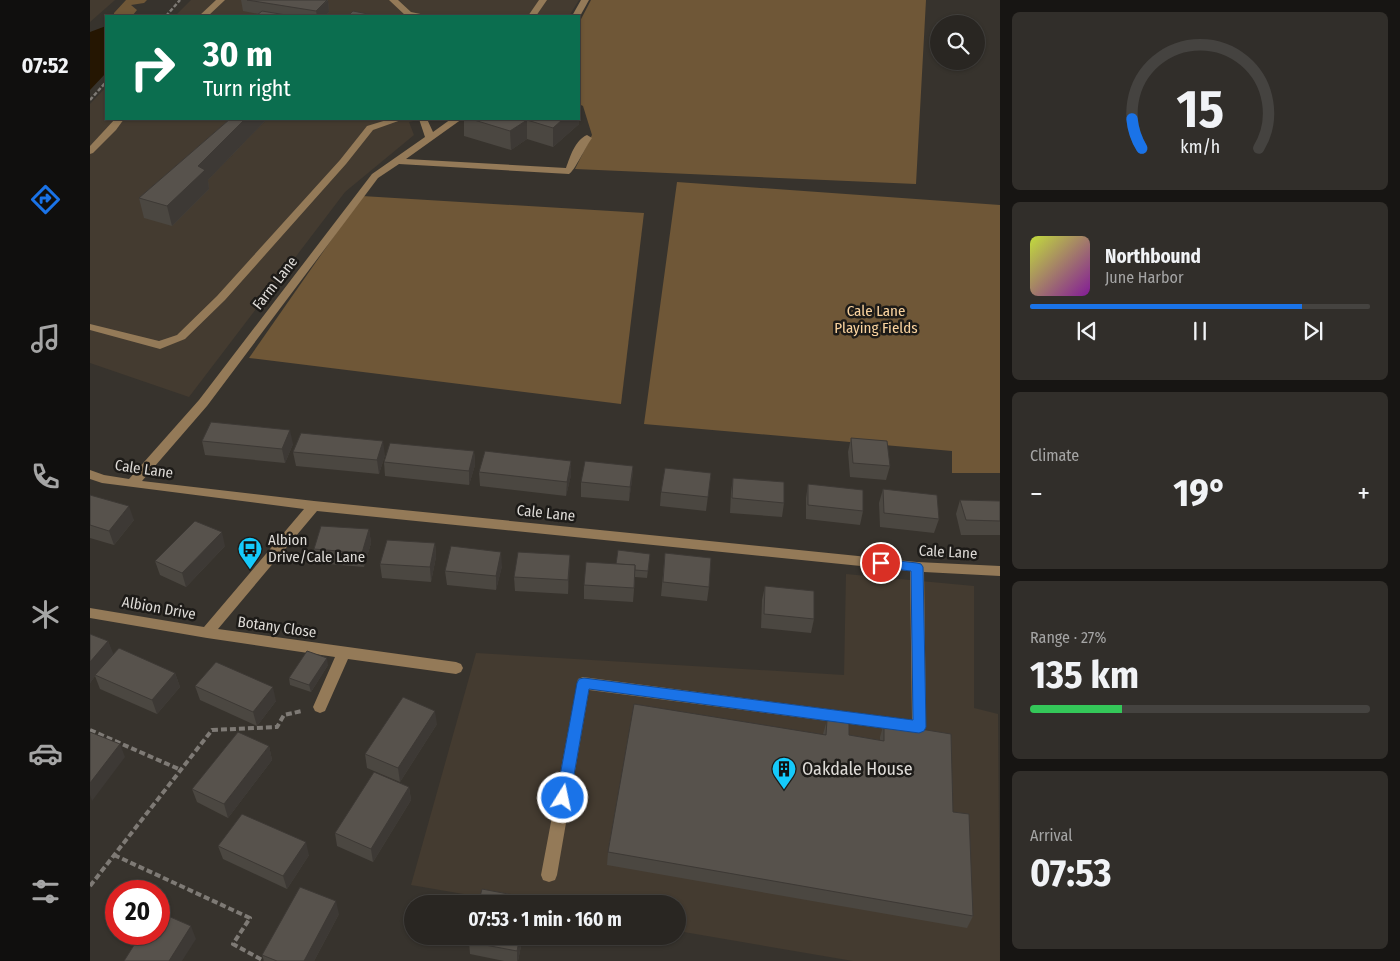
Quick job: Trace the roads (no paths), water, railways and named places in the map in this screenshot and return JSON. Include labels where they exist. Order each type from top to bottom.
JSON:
[{"type":"street","points":[[203,15],[221,0]]},
{"type":"street","points":[[393,0],[409,14],[418,15]]},
{"type":"street","points":[[533,15],[543,0]]},
{"type":"street","points":[[577,15],[585,0]]},
{"type":"street","points":[[90,151],[114,128],[119,120]]},
{"type":"street","points":[[90,327],[160,345],[181,337],[228,291],[343,162],[370,128],[396,120]]},
{"type":"street","points":[[423,120],[430,136]]},
{"type":"street","name":"Farm Lane","points":[[132,484],[203,403],[376,176],[430,136],[456,120]]},
{"type":"street","points":[[396,161],[569,171],[578,150],[587,138]]},
{"type":"street","name":"Cale Lane","points":[[90,474],[102,479],[132,484],[314,506],[917,567],[1000,571]]},
{"type":"street","name":"Albion Drive","points":[[90,613],[207,633],[314,506]]},
{"type":"street","points":[[549,875],[584,683],[919,727],[917,567]]},
{"type":"street","name":"Botany Close","points":[[207,633],[456,668]]},
{"type":"street","points":[[320,707],[344,653]]},
{"type":"place","name":"Albion Drive/Cale Lane","points":[[250,570]]},
{"type":"place","name":"Oakdale House","points":[[784,790]]},
{"type":"park label","name":"Cale Lane Playing Fields","points":[[876,320]]}]
